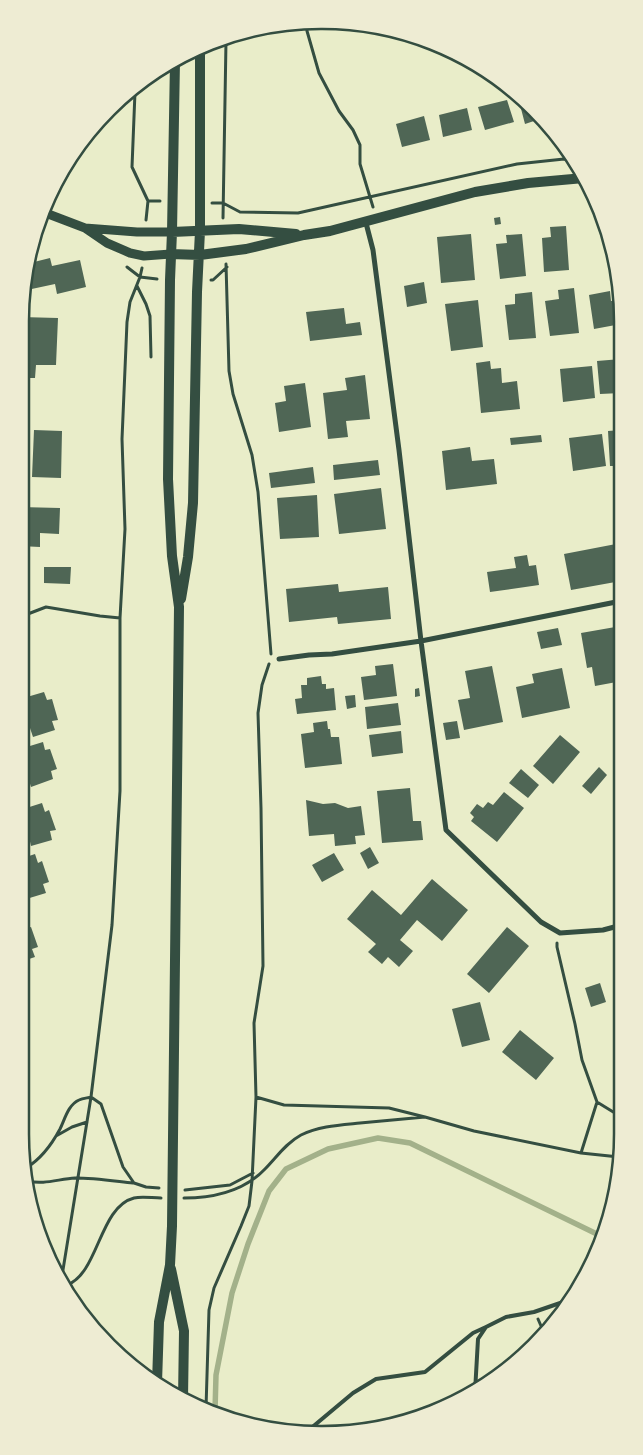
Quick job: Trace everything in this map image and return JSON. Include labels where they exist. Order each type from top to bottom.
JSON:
[{"type":"main road","points":[[179,607],[188,557],[193,503],[197,292],[200,255],[200,55]]},
{"type":"main road","points":[[157,1376],[159,1322],[170,1265],[173,1164],[179,607],[172,556],[168,479],[170,254],[175,68]]},
{"type":"main road","points":[[170,254],[200,255],[225,252],[330,231],[475,192],[528,183],[577,179]]},
{"type":"main road","points":[[172,232],[239,229],[304,235]]},
{"type":"main road","points":[[170,1265],[184,1331],[183,1391]]},
{"type":"street","points":[[49,214],[84,228],[107,243],[130,253],[144,256],[170,254]]},
{"type":"street","points":[[366,222],[372,250],[399,450],[421,641],[446,830],[541,922],[560,933],[603,930],[614,927]]},
{"type":"street","points":[[84,228],[137,232],[172,232]]},
{"type":"street","points":[[279,658],[332,654],[421,641],[614,602]]},
{"type":"lane","points":[[314,1426],[353,1393],[376,1379],[425,1372],[473,1333],[506,1317],[534,1312],[560,1303]]},
{"type":"lane","points":[[476,1382],[478,1339],[486,1327]]},
{"type":"path","points":[[307,29],[319,73],[338,111],[353,130],[360,145],[360,164],[377,219]]},
{"type":"path","points":[[224,229],[226,44]]},
{"type":"path","points":[[135,96],[132,167],[148,200]]},
{"type":"path","points":[[223,203],[240,212],[298,213],[517,164],[565,159]]},
{"type":"path","points":[[140,218],[146,216]]},
{"type":"path","points":[[206,1403],[209,1310],[214,1288],[249,1206],[252,1181],[256,1097],[254,1023],[263,966],[258,713],[262,685],[271,658],[258,492],[252,455],[233,394],[229,371],[225,252]]},
{"type":"path","points":[[63,1270],[91,1097],[112,926],[120,790],[120,618],[125,529],[122,439],[127,322],[130,302],[136,285],[150,316],[150,357]]},
{"type":"path","points":[[29,614],[46,607],[120,618]]},
{"type":"path","points":[[560,933],[556,947],[582,1060],[597,1102],[581,1153]]},
{"type":"path","points":[[30,1165],[45,1152],[55,1137],[68,1110],[79,1100],[91,1097],[101,1104]]},
{"type":"path","points":[[256,1097],[284,1105],[389,1108],[425,1116],[474,1131],[581,1153],[614,1156]]},
{"type":"path","points":[[597,1102],[614,1112]]},
{"type":"path","points":[[178,1198],[196,1198],[229,1192],[252,1181],[284,1148],[300,1136],[321,1127],[402,1120],[425,1116]]},
{"type":"path","points":[[55,1137],[72,1127],[87,1122]]},
{"type":"path","points":[[32,1181],[90,1178],[134,1183]]},
{"type":"path","points":[[70,1283],[84,1271],[114,1211],[125,1202],[135,1198],[170,1198]]},
{"type":"building","points":[[507,100],[514,122],[485,130],[478,107]]},
{"type":"building","points":[[520,106],[535,121],[525,124]]},
{"type":"building","points":[[467,108],[472,130],[443,137],[439,115]]},
{"type":"building","points":[[424,116],[430,140],[402,147],[396,124]]},
{"type":"building","points":[[500,217],[501,224],[495,225],[494,218]]},
{"type":"building","points":[[566,226],[569,270],[544,272],[542,238],[551,237],[550,227]]},
{"type":"building","points":[[471,234],[475,280],[441,283],[437,237]]},
{"type":"building","points":[[522,234],[526,276],[500,279],[496,244],[507,243],[506,235]]},
{"type":"building","points":[[50,258],[52,266],[80,260],[86,287],[57,294],[55,284],[30,289],[35,262]]},
{"type":"building","points":[[424,282],[427,303],[407,307],[404,286]]},
{"type":"building","points":[[574,288],[579,333],[550,336],[545,301],[559,299],[558,290]]},
{"type":"building","points":[[610,291],[611,301],[614,301],[614,325],[594,329],[589,295]]},
{"type":"building","points":[[532,292],[536,338],[509,340],[505,305],[515,304],[515,294]]},
{"type":"building","points":[[478,300],[483,347],[451,351],[445,304]]},
{"type":"building","points":[[344,308],[346,324],[360,322],[362,335],[310,341],[306,312]]},
{"type":"building","points":[[29,317],[58,318],[56,365],[36,365],[35,378],[29,378]]},
{"type":"building","points":[[614,360],[614,393],[600,394],[597,361]]},
{"type":"building","points":[[490,361],[491,369],[501,368],[502,383],[517,381],[520,409],[481,413],[476,363]]},
{"type":"building","points":[[592,366],[595,398],[563,402],[560,369]]},
{"type":"building","points":[[365,375],[370,419],[346,421],[348,437],[328,439],[323,393],[347,390],[345,378]]},
{"type":"building","points":[[305,383],[311,427],[279,432],[275,403],[286,401],[284,386]]},
{"type":"building","points":[[34,430],[62,431],[61,478],[32,477]]},
{"type":"building","points":[[608,431],[614,431],[614,466],[610,466]]},
{"type":"building","points":[[602,434],[606,466],[573,471],[569,438]]},
{"type":"building","points":[[541,435],[542,442],[511,445],[510,438]]},
{"type":"building","points":[[470,447],[472,461],[494,459],[497,484],[446,490],[442,451]]},
{"type":"building","points":[[378,460],[380,475],[334,480],[333,465]]},
{"type":"building","points":[[313,467],[315,483],[271,488],[269,473]]},
{"type":"building","points":[[381,488],[386,529],[339,534],[334,494]]},
{"type":"building","points":[[317,495],[319,537],[280,539],[277,498]]},
{"type":"building","points":[[29,507],[60,508],[59,534],[40,533],[40,547],[29,546]]},
{"type":"building","points":[[614,544],[614,582],[571,590],[564,554]]},
{"type":"building","points":[[527,555],[529,566],[536,565],[539,585],[490,592],[487,572],[516,568],[514,557]]},
{"type":"building","points":[[44,567],[71,567],[70,584],[44,583]]},
{"type":"building","points":[[338,584],[339,592],[388,587],[391,619],[338,624],[337,617],[289,622],[286,589]]},
{"type":"building","points":[[614,627],[614,682],[595,686],[592,667],[587,668],[581,633]]},
{"type":"building","points":[[558,628],[562,645],[541,649],[537,632]]},
{"type":"building","points":[[393,664],[397,696],[364,700],[361,677],[376,675],[375,666]]},
{"type":"building","points":[[492,666],[503,722],[464,730],[458,700],[470,698],[465,671]]},
{"type":"building","points":[[562,668],[570,708],[522,718],[516,687],[534,683],[532,674]]},
{"type":"building","points":[[321,676],[322,684],[326,684],[326,689],[334,688],[336,710],[297,714],[295,699],[302,698],[301,685],[307,685],[307,678]]},
{"type":"building","points":[[419,688],[420,696],[415,697],[415,689]]},
{"type":"building","points":[[44,692],[47,700],[52,699],[58,720],[52,721],[55,730],[33,737],[29,728],[29,696]]},
{"type":"building","points":[[355,695],[356,707],[347,709],[345,696]]},
{"type":"building","points":[[398,703],[401,725],[367,729],[365,707]]},
{"type":"building","points":[[327,721],[331,737],[339,737],[342,764],[305,768],[301,734],[314,732],[313,723]]},
{"type":"building","points":[[457,721],[460,738],[446,740],[443,723]]},
{"type":"building","points":[[401,731],[403,753],[372,757],[369,735]]},
{"type":"building","points":[[560,735],[580,752],[553,784],[533,766]]},
{"type":"building","points":[[43,742],[45,750],[50,749],[57,769],[51,771],[53,779],[31,787],[29,780],[29,746]]},
{"type":"building","points":[[599,767],[607,775],[591,794],[582,786]]},
{"type":"building","points":[[521,769],[539,785],[528,798],[509,783]]},
{"type":"building","points":[[410,788],[413,821],[421,821],[423,840],[382,843],[377,791]]},
{"type":"building","points":[[504,792],[524,808],[497,842],[471,821],[474,817],[470,813],[477,804],[483,808],[488,802],[493,805]]},
{"type":"building","points":[[306,800],[323,804],[335,803],[348,808],[361,806],[365,835],[355,836],[356,844],[335,846],[334,834],[309,836]]},
{"type":"building","points":[[42,803],[45,812],[49,810],[56,830],[50,831],[52,840],[31,846],[29,837],[29,807]]},
{"type":"building","points":[[370,847],[379,863],[368,869],[360,853]]},
{"type":"building","points":[[334,853],[344,870],[322,882],[312,865]]},
{"type":"building","points":[[35,854],[38,863],[42,861],[49,882],[43,884],[46,893],[29,898],[29,856]]},
{"type":"building","points":[[432,879],[468,910],[442,941],[417,920],[400,940],[413,951],[399,967],[388,957],[382,964],[368,952],[376,944],[347,919],[372,890],[401,915]]},
{"type":"building","points":[[31,927],[38,947],[32,949],[35,957],[29,959],[29,928]]},
{"type":"building","points":[[507,927],[529,946],[489,993],[467,974]]},
{"type":"building","points":[[600,983],[606,1002],[591,1007],[585,988]]},
{"type":"building","points":[[480,1002],[490,1040],[462,1047],[452,1009]]},
{"type":"building","points":[[520,1030],[554,1058],[536,1080],[502,1052]]},
{"type":"waterway","points":[[215,1406],[216,1375],[232,1293],[248,1244],[269,1191],[286,1169],[328,1149],[378,1138],[410,1143],[597,1234]]}]
